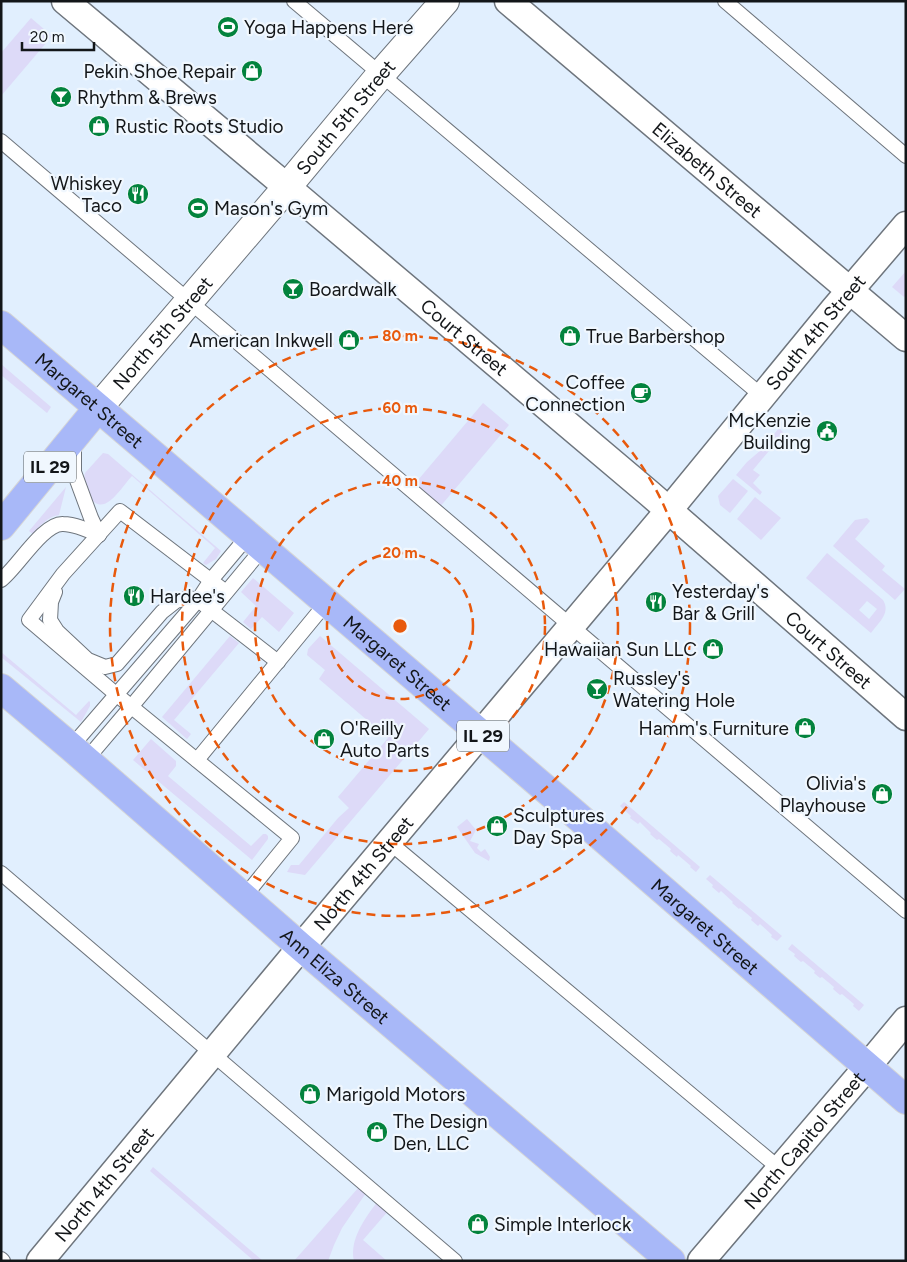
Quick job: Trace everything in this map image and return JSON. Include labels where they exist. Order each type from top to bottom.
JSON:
[{"type":"main road","name":"South 5th Street","points":[[287,187],[381,74],[445,1]]},
{"type":"main road","name":"North 5th Street","points":[[1,526],[98,408],[287,187]]},
{"type":"main road","name":"Margaret Street","points":[[1,325],[480,733],[906,1100]]},
{"type":"main road","name":"Ann Eliza Street","points":[[1,688],[244,898],[671,1261]]},
{"type":"main road","points":[[1,702],[27,711]]},
{"type":"street","name":"Court Street","points":[[65,1],[668,510],[906,717]]},
{"type":"street","name":"Elizabeth Street","points":[[508,1],[906,338]]},
{"type":"street","name":"South 4th Street","points":[[668,510],[906,225]]},
{"type":"street","name":"North 4th Street","points":[[40,1261],[301,946],[668,510]]},
{"type":"street","name":"North Capitol Street","points":[[701,1261],[906,1020]]},
{"type":"lane","points":[[294,1],[762,396]]},
{"type":"lane","points":[[725,1],[906,156]]},
{"type":"lane","points":[[1,141],[906,911]]},
{"type":"lane","points":[[78,432],[74,449],[74,472],[99,535]]},
{"type":"lane","points":[[226,592],[120,511],[63,574],[29,620],[131,707],[292,838],[244,898]]},
{"type":"lane","points":[[1,580],[48,529],[61,523],[78,526],[99,535]]},
{"type":"lane","points":[[78,754],[117,695],[198,600],[211,580],[255,542]]},
{"type":"lane","points":[[78,754],[131,707],[226,592],[255,542]]},
{"type":"lane","points":[[63,574],[51,602],[50,620],[57,631],[88,660],[105,667],[117,664],[157,618],[176,601],[189,598],[198,600],[278,662]]},
{"type":"lane","points":[[197,760],[327,602]]},
{"type":"lane","points":[[389,842],[780,1169]]},
{"type":"lane","points":[[1,873],[455,1261]]},
{"type":"shaded area","points":[[1,1],[906,1],[906,1261],[1,1261]]},
{"type":"shaded area","points":[[31,18],[52,36],[1,96],[1,53]]},
{"type":"shaded area","points":[[906,271],[906,295],[904,297],[892,287]]},
{"type":"shaded area","points":[[1,364],[51,407],[47,413],[1,375]]},
{"type":"shaded area","points":[[483,403],[509,425],[439,508],[413,486]]},
{"type":"shaded area","points":[[779,428],[784,433],[753,470],[760,475],[753,483],[762,492],[760,495],[736,475],[761,450]]},
{"type":"shaded area","points":[[103,453],[108,454],[221,551],[216,559],[206,565],[203,563],[215,548],[132,476],[112,499],[100,505],[95,502],[86,490],[84,476]]},
{"type":"shaded area","points":[[733,479],[748,491],[730,513],[720,505],[718,496]]},
{"type":"shaded area","points":[[66,487],[59,515],[48,520],[33,534],[29,531]]},
{"type":"shaded area","points":[[755,497],[781,518],[761,540],[737,519]]},
{"type":"shaded area","points":[[867,518],[870,521],[855,539],[885,566],[882,570],[905,589],[895,600],[833,546],[855,520]]},
{"type":"shaded area","points":[[827,553],[883,600],[886,609],[885,613],[871,633],[806,578]],"holes":[[[867,601],[877,609],[869,619],[859,610]]]},
{"type":"shaded area","points":[[253,578],[294,613],[279,632],[262,617],[251,629],[243,622],[256,606],[241,592]]},
{"type":"shaded area","points":[[230,636],[239,643],[174,720],[191,734],[187,739],[162,717]]},
{"type":"shaded area","points":[[320,636],[429,729],[305,875],[287,872],[291,865],[299,865],[338,818],[349,808],[338,797],[388,738],[319,679],[325,670],[307,655],[308,649]]},
{"type":"shaded area","points":[[1,652],[76,715],[89,701],[90,706],[81,722],[1,657]]},
{"type":"shaded area","points":[[151,739],[176,761],[176,766],[168,776],[251,846],[263,834],[268,836],[268,839],[252,860],[133,760]]},
{"type":"shaded area","points":[[624,802],[700,867],[696,872],[678,855],[677,857],[670,851],[671,849],[659,839],[657,840],[650,834],[640,822],[638,824],[630,818],[631,816],[620,806]]},
{"type":"shaded area","points":[[467,819],[476,830],[470,841],[479,844],[477,848],[481,852],[485,849],[490,857],[489,861],[475,853],[457,827]]},
{"type":"shaded area","points":[[710,875],[782,936],[777,941],[771,937],[772,935],[760,924],[758,926],[751,920],[752,918],[732,903],[721,891],[719,893],[706,879]]},
{"type":"shaded area","points":[[792,944],[864,1005],[859,1011],[853,1006],[854,1004],[833,989],[834,987],[814,973],[815,971],[803,961],[801,962],[794,956],[795,954],[788,949]]},
{"type":"shaded area","points":[[153,1167],[263,1261],[254,1261],[150,1171]]},
{"type":"shaded area","points":[[359,1187],[366,1193],[342,1228],[328,1261],[294,1261]]},
{"type":"shaded area","points":[[378,1201],[389,1210],[363,1240],[387,1261],[354,1261],[353,1253],[356,1237],[364,1221]]},
{"type":"place","name":"Yoga Happens Here","points":[[228,27]]},
{"type":"place","name":"Pekin Shoe Repair","points":[[252,71]]},
{"type":"place","name":"Rhythm & Brews","points":[[61,97]]},
{"type":"place","name":"Rustic Roots Studio","points":[[99,126]]},
{"type":"place","name":"Whiskey Taco","points":[[138,194]]},
{"type":"place","name":"Mason's Gym","points":[[198,208]]},
{"type":"place","name":"Boardwalk","points":[[293,289]]},
{"type":"place","name":"True Barbershop","points":[[570,336]]},
{"type":"place","name":"American Inkwell","points":[[349,340]]},
{"type":"place","name":"Coffee Connection","points":[[641,393]]},
{"type":"place","name":"McKenzie Building","points":[[827,431]]},
{"type":"place","name":"Hardee's","points":[[134,596]]},
{"type":"place","name":"Yesterday's Bar & Grill","points":[[656,602]]},
{"type":"place","name":"Hawaiian Sun LLC","points":[[713,649]]},
{"type":"place","name":"Russley's Watering Hole","points":[[597,689]]},
{"type":"place","name":"Hamm's Furniture","points":[[805,728]]},
{"type":"place","name":"O'Reilly Auto Parts","points":[[324,739]]},
{"type":"place","name":"Olivia's Playhouse","points":[[882,794]]},
{"type":"place","name":"Sculptures Day Spa","points":[[497,826]]},
{"type":"place","name":"Marigold Motors","points":[[310,1094]]},
{"type":"place","name":"The Design Den, LLC","points":[[377,1132]]},
{"type":"place","name":"Simple Interlock","points":[[478,1224]]}]
